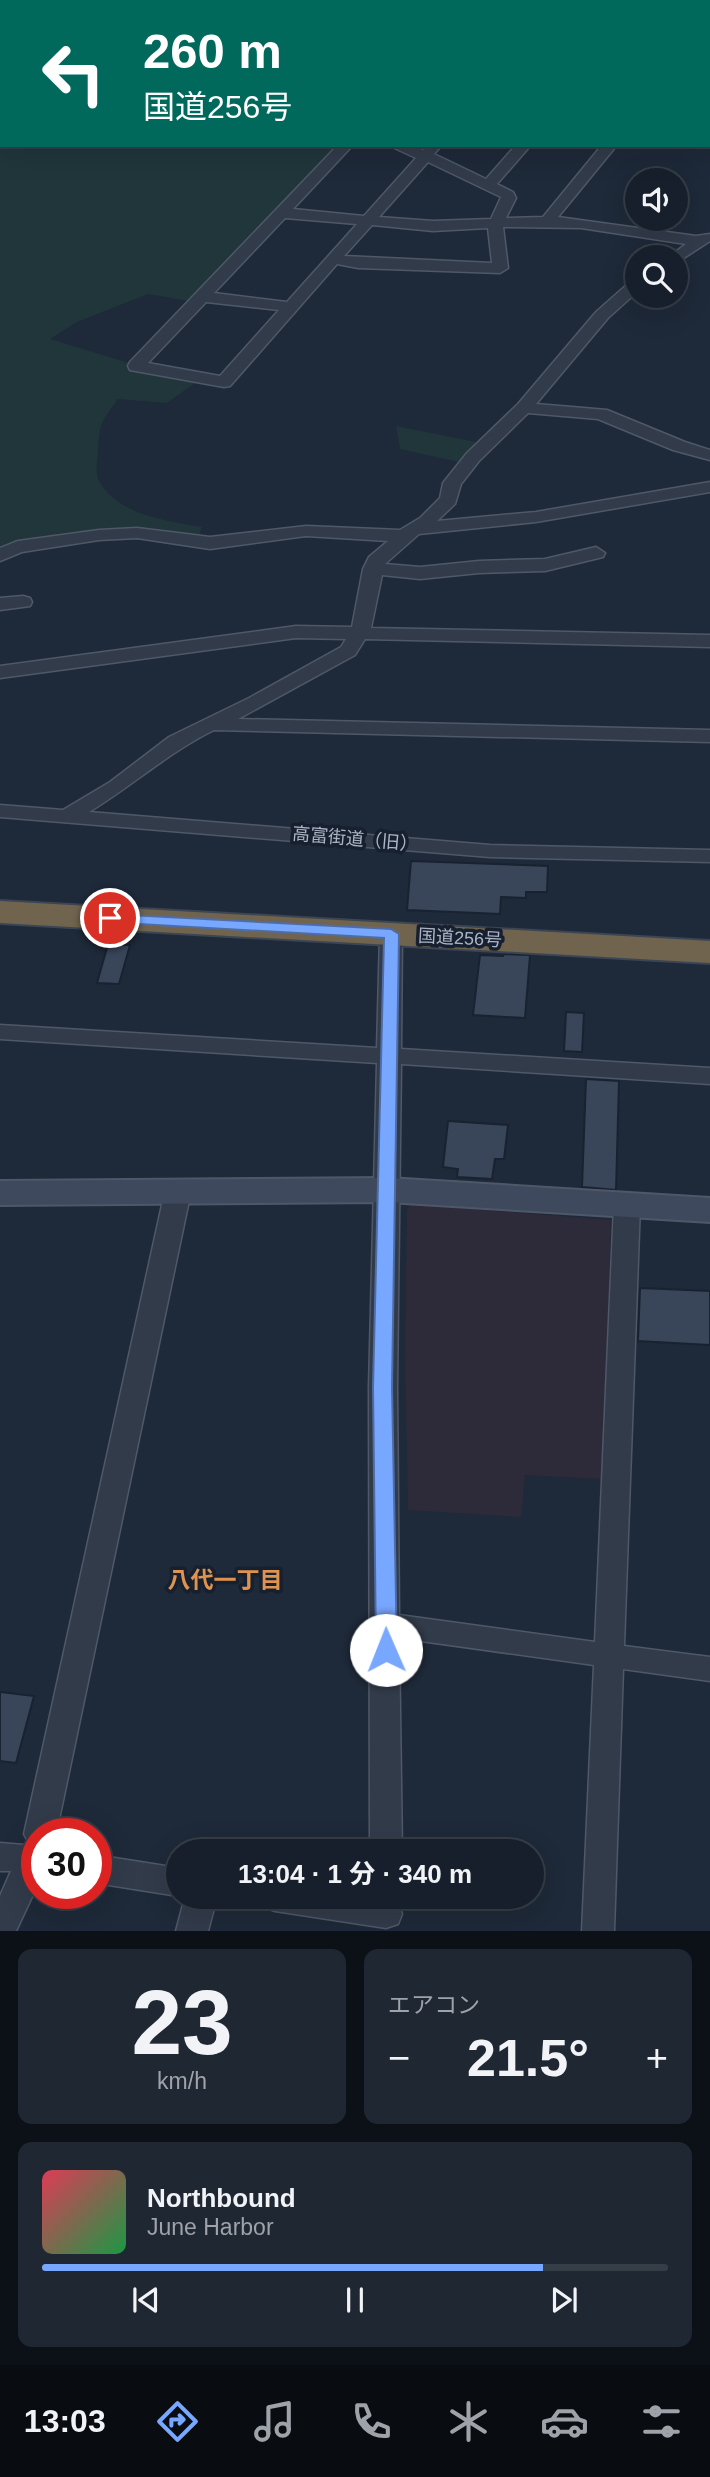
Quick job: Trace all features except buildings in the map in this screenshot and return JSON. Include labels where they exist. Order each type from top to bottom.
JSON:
[{"type":"highway","name":"国道256号","points":[[0,912],[710,952]]},
{"type":"street","points":[[344,147],[136,366],[224,382],[430,150]]},
{"type":"street","points":[[334,259],[358,263],[500,268],[495,225],[509,198],[430,150],[410,147]]},
{"type":"street","points":[[488,185],[522,147]]},
{"type":"street","points":[[547,221],[608,147]]},
{"type":"street","points":[[283,213],[433,226],[547,221],[704,237]]},
{"type":"street","points":[[688,249],[704,237]]},
{"type":"street","points":[[68,816],[117,786],[176,741],[348,651],[360,633],[372,569],[376,561],[426,522],[449,500],[452,483],[473,457],[524,408],[602,315],[625,295]]},
{"type":"street","points":[[203,297],[291,307]]},
{"type":"street","points":[[524,408],[601,414],[679,446],[710,455]]},
{"type":"street","points":[[0,555],[18,547],[99,535],[137,533],[210,543],[306,531],[409,533],[536,517],[710,487]]},
{"type":"street","points":[[372,569],[420,573],[480,567],[545,565],[596,553]]},
{"type":"street","points":[[0,604],[23,602]]},
{"type":"street","points":[[0,672],[296,632],[710,641]]},
{"type":"street","points":[[211,724],[710,736]]},
{"type":"street","name":"高富街道（旧）","points":[[0,810],[502,852],[710,856]]},
{"type":"street","points":[[386,1839],[383,1387],[391,1055],[391,934]]},
{"type":"street","points":[[0,1032],[710,1076]]},
{"type":"street","points":[[0,1193],[388,1190],[710,1210]]},
{"type":"street","points":[[44,1818],[178,1191]]},
{"type":"street","points":[[598,1931],[627,1205]]},
{"type":"street","points":[[386,1625],[710,1669]]},
{"type":"street","points":[[0,1857],[21,1854]]},
{"type":"street","points":[[112,1872],[166,1880]]},
{"type":"street","points":[[0,1931],[21,1886]]},
{"type":"street","points":[[192,1931],[198,1909]]},
{"type":"street","points":[[353,1909],[386,1914]]},
{"type":"shaded area","points":[[412,1204],[611,1220],[603,1479],[525,1475],[521,1517],[408,1510],[405,1360],[407,1209]]},
{"type":"green space","points":[[0,147],[336,147],[189,301],[148,294],[77,322],[50,339],[195,383],[167,403],[118,399],[100,429],[97,471],[99,481],[118,502],[144,515],[202,527],[198,538],[159,534],[0,554]]},
{"type":"green space","points":[[396,426],[476,442],[463,463],[400,449]]},
{"type":"district","name":"八代一丁目","points":[[225,1580]]},
{"type":"route","points":[[110,918],[391,934],[383,1387],[386,1650]]}]
